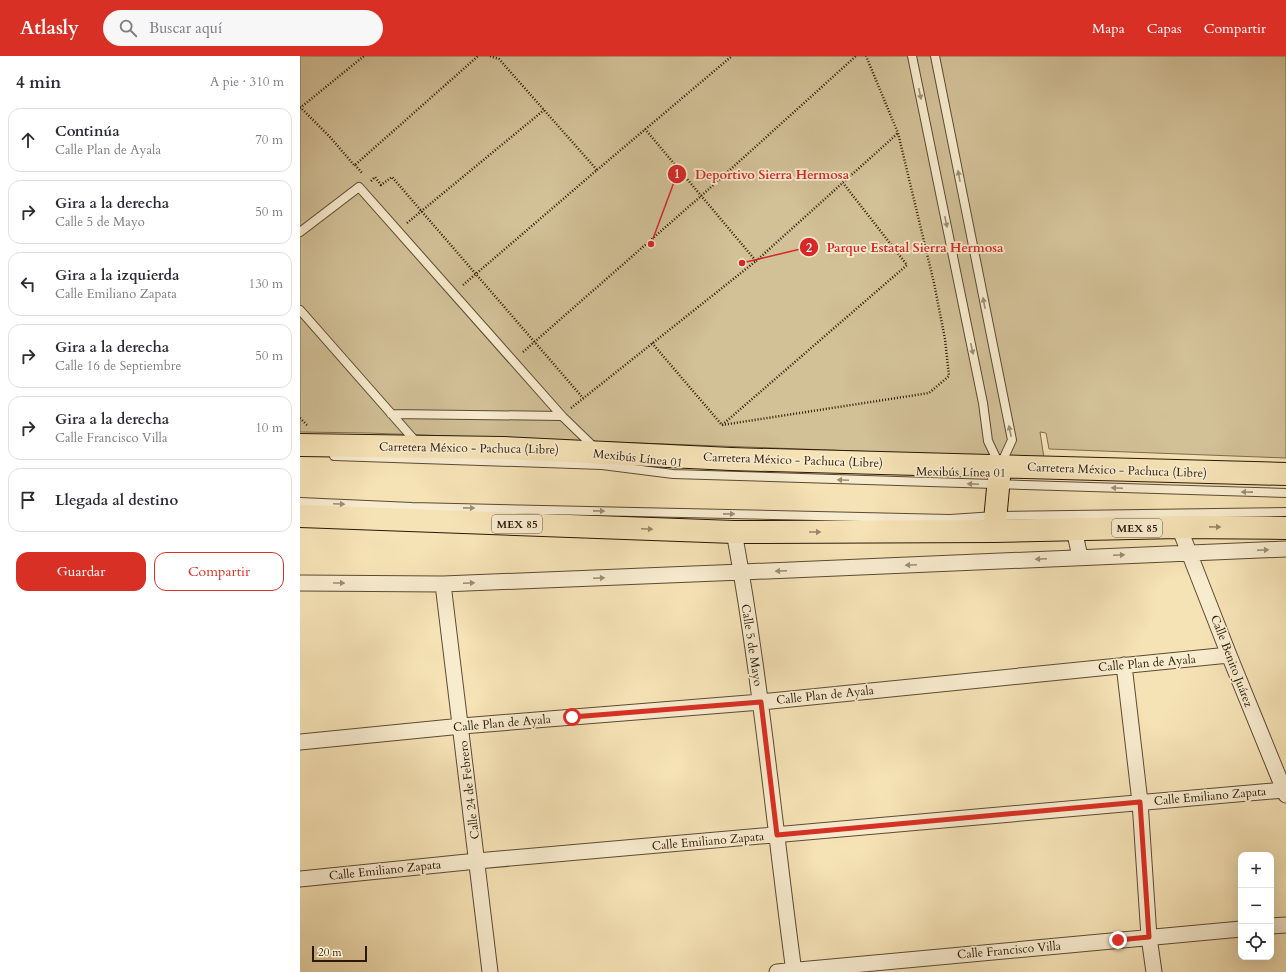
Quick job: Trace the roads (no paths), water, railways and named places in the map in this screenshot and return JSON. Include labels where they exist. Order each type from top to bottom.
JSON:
[{"type":"main road","name":"Carretera México - Pachuca (Libre)","points":[[300,445],[420,446],[599,452],[999,476],[1286,474]]},
{"type":"main road","points":[[995,523],[999,476]]},
{"type":"main road","name":"MEX 85","points":[[300,516],[734,532],[995,523],[1074,529],[1179,527],[1285,531]]},
{"type":"street","name":"Calle Benito Juárez","points":[[1179,527],[1190,552],[1229,656],[1285,792]]},
{"type":"street","points":[[1074,529],[1080,557]]},
{"type":"street","points":[[300,583],[444,584],[1190,552],[1285,531]]},
{"type":"street","name":"Calle 5 de Mayo","points":[[734,532],[742,572],[761,702],[794,971]]},
{"type":"street","name":"Calle 24 de Febrero","points":[[444,584],[490,972]]},
{"type":"street","name":"Calle Plan de Ayala","points":[[300,742],[462,726],[761,702],[1124,665],[1229,656]]},
{"type":"street","points":[[1124,665],[1140,802],[1149,937],[1154,972]]},
{"type":"street","name":"Calle Emiliano Zapata","points":[[300,879],[477,861],[1140,802],[1285,792]]},
{"type":"street","points":[[1274,926],[1286,925]]},
{"type":"street","name":"Calle Francisco Villa","points":[[777,972],[1238,929]]},
{"type":"lane","points":[[912,56],[982,395],[988,441],[999,476]]},
{"type":"lane","points":[[935,56],[1012,440],[999,476]]},
{"type":"lane","points":[[300,232],[359,187],[562,416],[599,452]]},
{"type":"lane","points":[[300,310],[420,446]]},
{"type":"lane","points":[[391,414],[562,416]]},
{"type":"lane","name":"Mexibús Línea 01","points":[[324,456],[602,464],[673,474],[999,476],[1063,486],[1286,493]]},
{"type":"lane","points":[[300,502],[420,507],[934,518],[995,523],[1285,531]]},
{"type":"place","name":"Deportivo Sierra Hermosa","points":[[651,244]]},
{"type":"place","name":"Parque Estatal Sierra Hermosa","points":[[742,263]]}]
